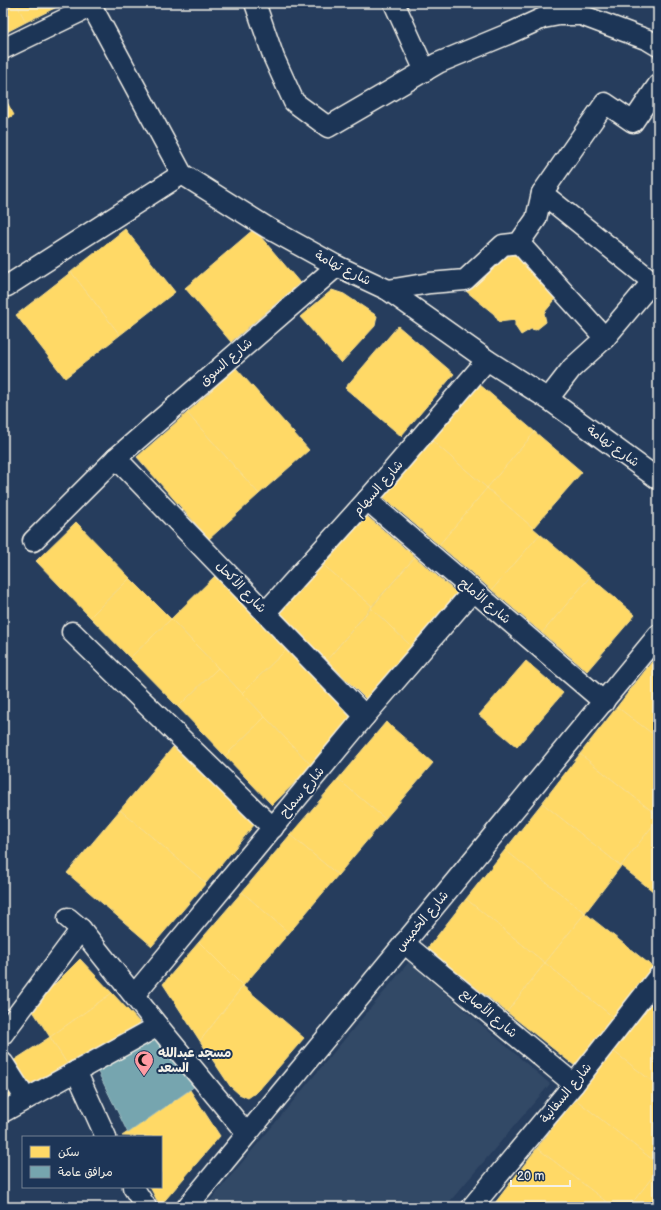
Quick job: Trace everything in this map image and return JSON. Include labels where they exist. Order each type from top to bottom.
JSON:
[{"type":"street","points":[[254,3],[274,58],[294,102],[328,127],[438,63],[508,34],[540,10],[559,15],[582,15],[648,40],[658,46]]},
{"type":"street","points":[[394,3],[425,70]]},
{"type":"street","points":[[3,49],[91,4]]},
{"type":"street","name":"شارع تهامة","points":[[91,4],[182,174],[268,228],[337,266],[388,290],[487,360],[548,399],[658,479]]},
{"type":"street","points":[[388,290],[430,283],[465,280],[503,245],[519,243],[536,219],[542,193],[605,103],[633,122],[658,86]]},
{"type":"street","points":[[7,286],[182,174]]},
{"type":"street","points":[[542,193],[656,284],[605,338],[572,368],[548,399]]},
{"type":"street","points":[[519,243],[605,338]]},
{"type":"street","name":"شارع السوق","points":[[33,541],[116,458],[337,266]]},
{"type":"street","name":"شارع السهام","points":[[265,613],[367,500],[487,360]]},
{"type":"street","name":"شارع الأكحل","points":[[116,458],[365,716]]},
{"type":"street","name":"شارع الأملح","points":[[367,500],[604,702]]},
{"type":"street","name":"شارع سماح","points":[[134,995],[365,716],[473,591]]},
{"type":"street","points":[[72,632],[273,828]]},
{"type":"street","name":"شارع الخميس","points":[[187,1207],[658,635]]},
{"type":"street","points":[[3,1034],[75,924],[247,1134]]},
{"type":"street","name":"شارع الأصابع","points":[[404,943],[574,1084]]},
{"type":"street","name":"شارع السفانية","points":[[472,1207],[574,1084],[658,977]]},
{"type":"street","points":[[3,1112],[158,1026]]},
{"type":"street","points":[[3,1063],[26,1099]]},
{"type":"street","points":[[76,1071],[106,1136]]},
{"type":"street","points":[[134,1188],[146,1207]]},
{"type":"shaded area","points":[[409,962],[550,1084],[445,1207],[205,1207]]},
{"type":"building: سكن","points":[[3,3],[16,3],[26,22],[3,34]]},
{"type":"building: سكن","points":[[16,3],[65,3],[26,22]]},
{"type":"building: سكن","points":[[3,95],[14,115],[3,121]]},
{"type":"building: سكن","points":[[125,229],[175,292],[120,335],[71,272]]},
{"type":"building: سكن","points":[[254,229],[300,283],[231,342],[185,288]]},
{"type":"building: سكن","points":[[519,251],[559,295],[544,313],[546,322],[536,330],[531,329],[521,335],[515,326],[515,320],[499,322],[494,314],[466,291],[507,256]]},
{"type":"building: سكن","points":[[71,272],[120,335],[65,378],[16,315]]},
{"type":"building: سكن","points":[[332,290],[344,294],[377,316],[375,326],[341,363],[300,317]]},
{"type":"building: سكن","points":[[398,326],[454,374],[401,436],[345,388]]},
{"type":"building: سكن","points":[[236,368],[309,450],[259,494],[187,413]]},
{"type":"building: سكن","points":[[479,384],[535,432],[487,488],[431,440]]},
{"type":"building: سكن","points":[[187,413],[259,494],[209,539],[137,457]]},
{"type":"building: سكن","points":[[535,432],[582,472],[533,528],[487,488]]},
{"type":"building: سكن","points":[[431,440],[487,488],[439,545],[382,496]]},
{"type":"building: سكن","points":[[487,488],[540,534],[492,590],[439,545]]},
{"type":"building: سكن","points":[[363,513],[415,557],[372,606],[321,563]]},
{"type":"building: سكن","points":[[76,522],[130,578],[90,617],[36,561]]},
{"type":"building: سكن","points":[[540,534],[590,577],[542,633],[492,590]]},
{"type":"building: سكن","points":[[415,557],[458,594],[412,647],[371,608]]},
{"type":"building: سكن","points":[[321,563],[372,606],[327,660],[279,612]]},
{"type":"building: سكن","points":[[216,575],[287,649],[242,693],[171,619]]},
{"type":"building: سكن","points":[[590,577],[635,615],[587,671],[542,633]]},
{"type":"building: سكن","points":[[130,578],[171,619],[130,658],[90,617]]},
{"type":"building: سكن","points":[[371,608],[412,647],[367,700],[327,660]]},
{"type":"building: سكن","points":[[171,619],[218,668],[178,707],[130,658]]},
{"type":"building: سكن","points":[[287,649],[358,722],[312,766],[242,693]]},
{"type":"building: سكن","points":[[658,654],[658,738],[617,707]]},
{"type":"building: سكن","points":[[526,661],[563,693],[517,747],[479,715]]},
{"type":"building: سكن","points":[[218,668],[265,717],[225,756],[178,707]]},
{"type":"building: سكن","points":[[617,707],[658,738],[658,816],[580,754]]},
{"type":"building: سكن","points":[[265,717],[312,766],[272,805],[225,756]]},
{"type":"building: سكن","points":[[386,722],[433,763],[385,819],[338,779]]},
{"type":"building: سكن","points":[[173,747],[259,819],[206,883],[120,810]]},
{"type":"building: سكن","points":[[580,754],[658,816],[658,819],[621,866],[542,803]]},
{"type":"building: سكن","points":[[338,779],[385,819],[338,875],[290,835]]},
{"type":"building: سكن","points":[[542,803],[621,866],[585,913],[505,850]]},
{"type":"building: سكن","points":[[120,810],[206,883],[152,946],[67,873]]},
{"type":"building: سكن","points":[[658,819],[658,895],[621,866]]},
{"type":"building: سكن","points":[[290,835],[338,875],[289,933],[242,892]]},
{"type":"building: سكن","points":[[505,850],[585,913],[545,963],[466,899]]},
{"type":"building: سكن","points":[[242,892],[289,933],[243,986],[199,942]]},
{"type":"building: سكن","points":[[466,899],[545,963],[507,1012],[427,949]]},
{"type":"building: سكن","points":[[585,913],[653,967],[613,1017],[545,963]]},
{"type":"building: سكن","points":[[199,942],[243,986],[200,1041],[163,984]]},
{"type":"building: سكن","points":[[80,959],[112,993],[50,1037],[31,1008]]},
{"type":"building: سكن","points":[[545,963],[613,1017],[575,1066],[507,1012]]},
{"type":"building: سكن","points":[[243,986],[304,1038],[258,1091],[248,1098],[239,1094],[230,1086],[200,1041]]},
{"type":"building: سكن","points":[[658,992],[658,1007],[651,1002]]},
{"type":"building: سكن","points":[[112,993],[143,1026],[69,1067],[50,1037]]},
{"type":"building: سكن","points":[[651,1002],[658,1007],[658,1086],[613,1051]]},
{"type":"building: سكن","points":[[50,1037],[69,1067],[32,1091],[13,1061]]},
{"type":"building: سكن","points":[[613,1051],[658,1086],[658,1164],[575,1099]]},
{"type":"building: سكن","points":[[3,1070],[21,1095],[3,1105]]},
{"type":"building: سكن","points":[[190,1090],[220,1136],[160,1206],[151,1188],[162,1188],[162,1136],[122,1136]]},
{"type":"building: سكن","points":[[575,1099],[658,1164],[658,1170],[629,1207],[613,1207],[537,1148]]},
{"type":"building: سكن","points":[[537,1148],[613,1207],[500,1207],[495,1203]]},
{"type":"building: سكن","points":[[658,1170],[658,1207],[629,1207]]},
{"type":"building: سكن","points":[[495,1203],[500,1207],[491,1207]]},
{"type":"building: مرافق عامة","name":"مسجد عبدالله السعد","points":[[154,1033],[195,1086],[128,1133],[96,1068]]},
{"type":"place","name":"مسجد عبدالله السعد","points":[[144,1077]]}]
